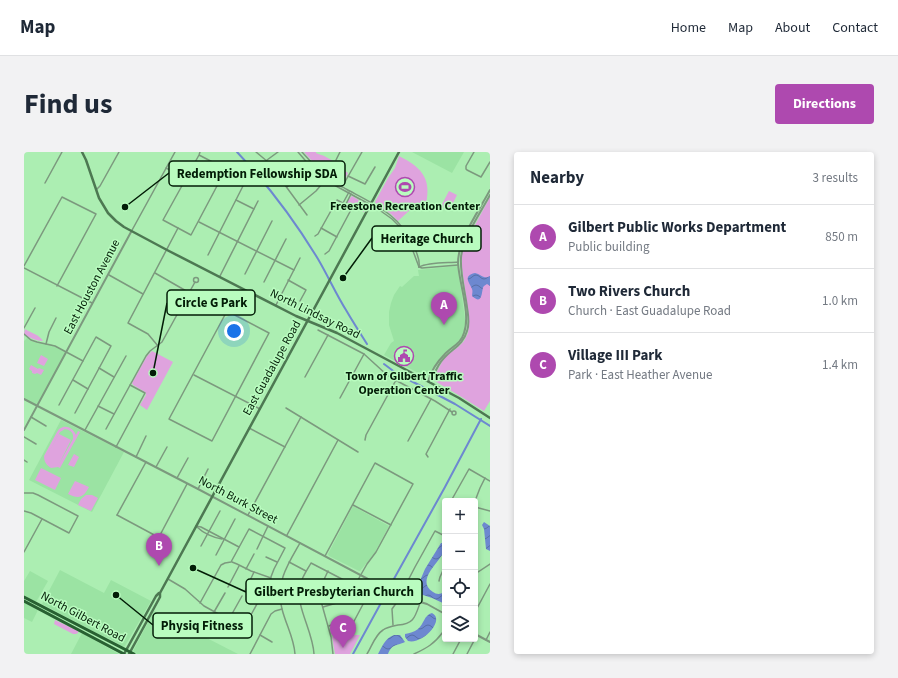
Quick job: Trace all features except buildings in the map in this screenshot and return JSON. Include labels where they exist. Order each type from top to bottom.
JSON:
[{"type":"main road","name":"North Lindsay Road","points":[[82,152],[99,198],[108,213],[120,225],[220,277],[326,328],[428,381],[459,398],[490,418]]},
{"type":"main road","name":"East Guadalupe Road","points":[[125,653],[156,596],[160,593],[168,579],[399,152]]},
{"type":"main road","name":"East Guadalupe Road","points":[[129,653],[160,597],[160,593]]},
{"type":"main road","name":"North Gilbert Road","points":[[24,597],[125,653]]},
{"type":"main road","name":"North Gilbert Road","points":[[24,601],[125,653],[134,654]]},
{"type":"main road","points":[[50,614],[59,616]]},
{"type":"street","points":[[45,183],[62,152]]},
{"type":"street","points":[[95,189],[99,188],[120,152]]},
{"type":"street","name":"East Houston Avenue","points":[[24,430],[175,152]]},
{"type":"street","points":[[199,155],[226,169],[191,235],[163,220],[200,152]]},
{"type":"street","points":[[256,152],[267,161],[307,215]]},
{"type":"street","points":[[267,161],[278,152]]},
{"type":"street","points":[[298,152],[325,180],[351,192],[392,215],[406,231],[412,242],[419,267],[431,264],[460,263]]},
{"type":"street","points":[[302,152],[327,177],[342,188]]},
{"type":"street","points":[[336,160],[340,152]]},
{"type":"street","points":[[342,188],[362,152]]},
{"type":"street","points":[[474,152],[466,166],[466,169],[481,177],[490,162]]},
{"type":"street","points":[[274,170],[286,162],[289,162]]},
{"type":"street","points":[[348,176],[365,184],[375,166]]},
{"type":"street","points":[[166,168],[186,178]]},
{"type":"street","points":[[286,188],[300,177],[304,177]]},
{"type":"street","points":[[299,205],[316,191],[327,177]]},
{"type":"street","points":[[208,255],[244,184]]},
{"type":"street","points":[[345,204],[351,192]]},
{"type":"street","points":[[428,381],[438,362],[445,353],[459,342],[465,331],[466,320],[460,263],[461,254],[466,238],[490,193]]},
{"type":"street","points":[[57,286],[96,214],[62,197],[24,267],[57,286],[93,304]]},
{"type":"street","points":[[236,200],[254,209]]},
{"type":"street","points":[[314,236],[318,234],[337,200],[352,208],[329,251],[325,254]]},
{"type":"street","points":[[220,277],[258,202]]},
{"type":"street","points":[[245,274],[272,221]]},
{"type":"street","points":[[198,222],[294,270]]},
{"type":"street","points":[[158,346],[148,334],[128,323],[178,228]]},
{"type":"street","points":[[321,228],[337,237]]},
{"type":"street","points":[[264,282],[286,238]]},
{"type":"street","points":[[276,305],[300,258]]},
{"type":"street","points":[[155,273],[189,292]]},
{"type":"street","points":[[109,275],[144,294]]},
{"type":"street","points":[[288,280],[306,290],[300,301]]},
{"type":"street","points":[[106,429],[146,356],[162,342],[195,282]]},
{"type":"street","points":[[24,328],[35,308]]},
{"type":"street","points":[[227,311],[269,333],[236,397],[212,441],[169,419],[227,311]]},
{"type":"street","points":[[46,344],[49,332],[56,318]]},
{"type":"street","points":[[318,330],[364,354],[383,371],[396,380],[452,412]]},
{"type":"street","points":[[24,334],[31,340],[55,346],[83,361]]},
{"type":"street","points":[[305,378],[328,335]]},
{"type":"street","points":[[59,405],[96,337],[111,346],[75,413]]},
{"type":"street","points":[[346,345],[349,340]]},
{"type":"street","points":[[340,398],[364,354]]},
{"type":"street","points":[[85,430],[126,356]]},
{"type":"street","points":[[99,368],[114,377]]},
{"type":"street","points":[[193,375],[260,409]]},
{"type":"street","points":[[73,380],[88,389]]},
{"type":"street","points":[[365,440],[366,435],[396,380]]},
{"type":"street","points":[[116,447],[145,393],[130,385]]},
{"type":"street","name":"North Burk Street","points":[[24,399],[287,535],[400,596],[421,602],[442,612]]},
{"type":"street","points":[[408,441],[431,399]]},
{"type":"street","points":[[98,406],[114,414]]},
{"type":"street","points":[[286,408],[358,452]]},
{"type":"street","points":[[428,457],[426,454],[450,410]]},
{"type":"street","points":[[31,417],[46,426]]},
{"type":"street","points":[[248,515],[301,418]]},
{"type":"street","points":[[249,428],[285,447]]},
{"type":"street","points":[[136,457],[146,436]]},
{"type":"street","points":[[24,438],[36,444]]},
{"type":"street","points":[[287,535],[338,440]]},
{"type":"street","points":[[156,467],[167,447]]},
{"type":"street","points":[[177,478],[188,458]]},
{"type":"street","points":[[146,462],[116,515],[159,538],[188,484]]},
{"type":"street","points":[[325,556],[375,463],[413,484],[376,552],[354,585]]},
{"type":"street","points":[[198,489],[208,469]]},
{"type":"street","points":[[453,498],[469,469],[490,480]]},
{"type":"street","points":[[476,498],[485,478]]},
{"type":"street","points":[[24,493],[33,493],[38,495],[78,516],[69,533],[32,513],[24,511]]},
{"type":"street","points":[[353,504],[391,525]]},
{"type":"street","points":[[478,509],[490,511]]},
{"type":"street","points":[[201,546],[220,511]]},
{"type":"street","points":[[216,554],[235,518]]},
{"type":"street","points":[[24,552],[42,519]]},
{"type":"street","points":[[196,526],[201,527],[238,547]]},
{"type":"street","points":[[196,526],[208,534],[224,540]]},
{"type":"street","points":[[257,549],[268,526]]},
{"type":"street","points":[[168,579],[185,589],[200,603],[240,628],[246,624],[271,578],[277,562],[285,548],[249,529],[231,562]]},
{"type":"street","points":[[400,596],[435,531],[442,534]]},
{"type":"street","points":[[32,537],[36,540]]},
{"type":"street","points":[[295,654],[293,639],[282,609],[281,585],[284,572],[300,542]]},
{"type":"street","points":[[246,569],[254,554]]},
{"type":"street","points":[[266,557],[277,562]]},
{"type":"street","points":[[200,603],[221,565],[224,563],[231,562],[271,578]]},
{"type":"street","points":[[289,562],[306,571]]},
{"type":"street","points":[[314,654],[312,640],[299,599],[300,584],[311,563],[369,593],[352,626],[345,622],[328,626]]},
{"type":"street","points":[[478,572],[490,564]]},
{"type":"street","points":[[228,587],[240,565]]},
{"type":"street","points":[[439,581],[443,570]]},
{"type":"street","points":[[328,571],[319,590],[319,599],[332,640],[333,654]]},
{"type":"street","points":[[245,591],[254,572]]},
{"type":"street","points":[[478,606],[490,584]]},
{"type":"street","points":[[214,612],[225,593]]},
{"type":"street","points":[[228,620],[242,596]]},
{"type":"street","points":[[322,608],[340,602]]},
{"type":"street","points":[[393,626],[392,610],[397,602]]},
{"type":"street","points":[[367,654],[380,632],[386,628],[410,622],[415,616],[421,602]]},
{"type":"street","points":[[250,654],[271,614],[282,609]]},
{"type":"street","points":[[414,654],[431,645],[436,641],[442,632]]},
{"type":"street","points":[[486,640],[490,632]]},
{"type":"street","points":[[260,635],[272,642]]},
{"type":"street","points":[[478,636],[490,642]]},
{"type":"street","points":[[453,654],[459,642]]},
{"type":"street","points":[[467,654],[473,642]]},
{"type":"shaded area","points":[[304,152],[316,152],[341,166],[341,168],[348,173],[343,183],[341,184],[326,174]]},
{"type":"shaded area","points":[[412,152],[464,152],[452,173]]},
{"type":"shaded area","name":"Freestone Recreation Center","points":[[399,156],[420,171],[427,183],[428,191],[425,209],[413,205],[411,209],[398,221],[375,202],[395,168]]},
{"type":"shaded area","points":[[449,191],[457,195],[449,211],[441,206]]},
{"type":"shaded area","points":[[352,196],[367,205],[364,212],[355,207],[352,208],[347,202]]},
{"type":"shaded area","points":[[490,197],[490,401],[484,411],[433,379],[443,360],[464,341],[468,333],[469,319],[462,268],[462,253],[468,238]]},
{"type":"shaded area","points":[[458,267],[466,323],[463,335],[456,344],[440,358],[429,376],[426,377],[384,355],[391,343],[394,341],[389,325],[391,303],[400,286],[402,287],[414,276],[419,276],[418,270]]},
{"type":"shaded area","points":[[25,329],[38,336],[43,341],[33,339],[24,334]]},
{"type":"shaded area","points":[[28,337],[31,340],[51,344],[67,352],[37,406],[24,399],[24,341]]},
{"type":"shaded area","points":[[152,351],[173,362],[147,410],[140,405],[146,395],[145,392],[132,383],[147,356]]},
{"type":"shaded area","points":[[41,355],[48,359],[44,366],[37,363]]},
{"type":"shaded area","points":[[31,365],[38,369],[44,370],[41,375],[32,373],[29,369]]},
{"type":"shaded area","points":[[61,420],[124,452],[92,512],[29,480]]},
{"type":"shaded area","points":[[63,427],[69,428],[76,435],[78,431],[80,432],[60,468],[51,468],[44,460],[44,456],[59,429]],"holes":[[[65,429],[72,433],[73,439],[59,464],[71,440],[59,434],[46,457],[60,432]]]},
{"type":"shaded area","points":[[74,454],[79,457],[74,467],[68,465]]},
{"type":"shaded area","points":[[41,468],[61,478],[55,490],[35,480]]},
{"type":"shaded area","points":[[75,481],[89,487],[83,495],[78,497],[68,494]]},
{"type":"shaded area","points":[[86,495],[92,495],[98,498],[91,511],[78,505],[81,499]]},
{"type":"shaded area","points":[[353,506],[389,526],[374,554],[360,571],[329,556],[328,554]]},
{"type":"shaded area","points":[[60,570],[104,593],[111,580],[151,601],[125,646],[123,647],[42,604]]},
{"type":"shaded area","points":[[30,571],[48,581],[36,602],[24,595],[24,581]]},
{"type":"shaded area","points":[[24,602],[38,610],[32,622],[24,618]]},
{"type":"shaded area","points":[[154,611],[238,654],[137,654],[133,651]]},
{"type":"shaded area","points":[[55,620],[78,631],[78,633],[73,634],[54,624]]},
{"type":"shaded area","points":[[82,633],[103,645],[119,654],[71,654]]},
{"type":"shaded area","points":[[340,635],[360,635],[350,654],[335,654],[332,637]]},
{"type":"water","points":[[475,273],[484,277],[490,276],[490,286],[487,284],[483,287],[479,299],[472,296],[472,290],[468,280],[471,274]]},
{"type":"water","points":[[484,522],[490,526],[490,551],[486,549],[484,529],[482,525]]},
{"type":"water","points":[[442,543],[442,555],[430,571],[427,582],[428,587],[434,593],[442,593],[442,603],[417,593],[416,590],[425,569]]},
{"type":"water","points":[[432,613],[436,616],[436,621],[430,631],[420,639],[408,641],[405,634],[418,629],[427,616]]},
{"type":"water","points":[[394,635],[400,635],[405,642],[393,647],[388,654],[378,654],[386,640]]},
{"type":"waterway","points":[[237,152],[270,190],[300,231],[318,259],[342,304],[367,344]]},
{"type":"waterway","points":[[384,364],[396,373],[455,404],[490,426]]},
{"type":"waterway","points":[[390,586],[481,419]]},
{"type":"waterway","points":[[353,654],[387,592]]},
{"type":"place","name":"Freestone Recreation Center","points":[[405,187]]},
{"type":"place","name":"Redemption Fellowship SDA","points":[[125,207]]},
{"type":"place","name":"Heritage Church","points":[[343,278]]},
{"type":"place","name":"Gilbert Public Works Department","points":[[444,325]]},
{"type":"place","name":"Town of Gilbert Traffic Operation Center","points":[[404,356]]},
{"type":"place","name":"Circle G Park","points":[[153,373]]},
{"type":"place","name":"Two Rivers Church","points":[[159,566]]},
{"type":"place","name":"Gilbert Presbyterian Church","points":[[193,568]]},
{"type":"place","name":"Physiq Fitness","points":[[116,595]]},
{"type":"place","name":"Village III Park","points":[[343,648]]}]
